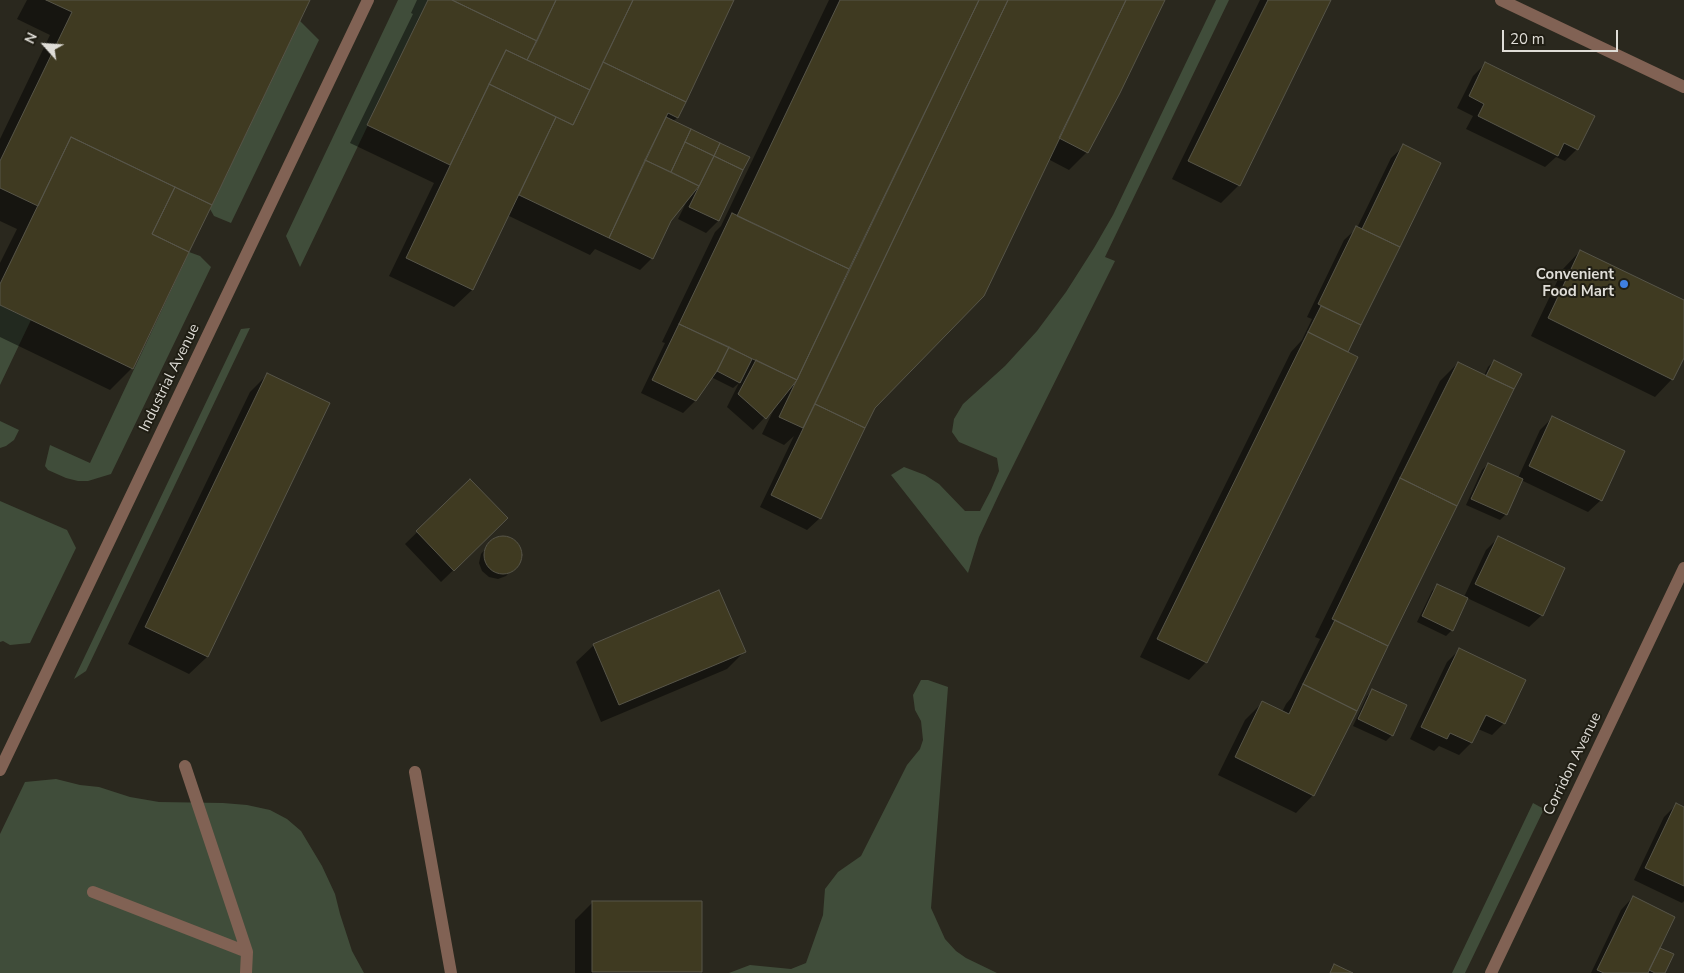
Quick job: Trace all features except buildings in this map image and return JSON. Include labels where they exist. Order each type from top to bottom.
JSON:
[{"type":"street","name":"Industrial Avenue","points":[[0,770],[368,0]]},
{"type":"street","points":[[1501,0],[1684,87]]},
{"type":"street","name":"Corridon Avenue","points":[[1491,973],[1684,568]]},
{"type":"street","points":[[186,766],[247,952],[246,973]]},
{"type":"street","points":[[415,772],[451,973]]},
{"type":"street","points":[[93,892],[247,952]]},
{"type":"green space","points":[[398,0],[428,0],[300,267],[286,236]]},
{"type":"green space","points":[[1216,0],[1229,0],[1105,257],[1115,261],[1000,492],[979,537],[968,573],[891,475],[904,467],[925,475],[939,484],[965,511],[980,511],[999,471],[997,458],[959,442],[952,432],[954,419],[963,404],[1005,366],[1037,331],[1066,292],[1094,248],[1113,215]]},
{"type":"green space","points":[[300,21],[319,40],[231,223],[214,216],[210,209]]},
{"type":"green space","points":[[189,252],[200,256],[211,267],[111,474],[88,481],[78,481],[48,470],[45,466],[50,445],[90,463]]},
{"type":"green space","points":[[0,305],[31,320],[0,385]]},
{"type":"green space","points":[[250,328],[86,671],[74,679],[241,329]]},
{"type":"green space","points":[[0,421],[19,430],[14,440],[0,448]]},
{"type":"green space","points":[[0,501],[67,530],[76,548],[30,643],[10,645],[3,641],[0,642]]},
{"type":"green space","points":[[921,680],[928,680],[948,687],[931,908],[945,939],[956,951],[997,973],[729,973],[750,965],[791,969],[806,963],[823,915],[825,889],[838,872],[861,856],[907,765],[920,749],[923,740],[921,721],[915,710],[913,695]]},
{"type":"green space","points":[[56,779],[80,785],[99,787],[130,797],[159,802],[247,805],[270,810],[287,819],[301,831],[322,866],[335,894],[352,951],[364,973],[0,973],[0,834],[25,782]]},
{"type":"green space","points":[[1533,803],[1544,809],[1465,973],[1452,973]]},
{"type":"place","name":"Convenient Food Mart","points":[[1624,284]]}]
